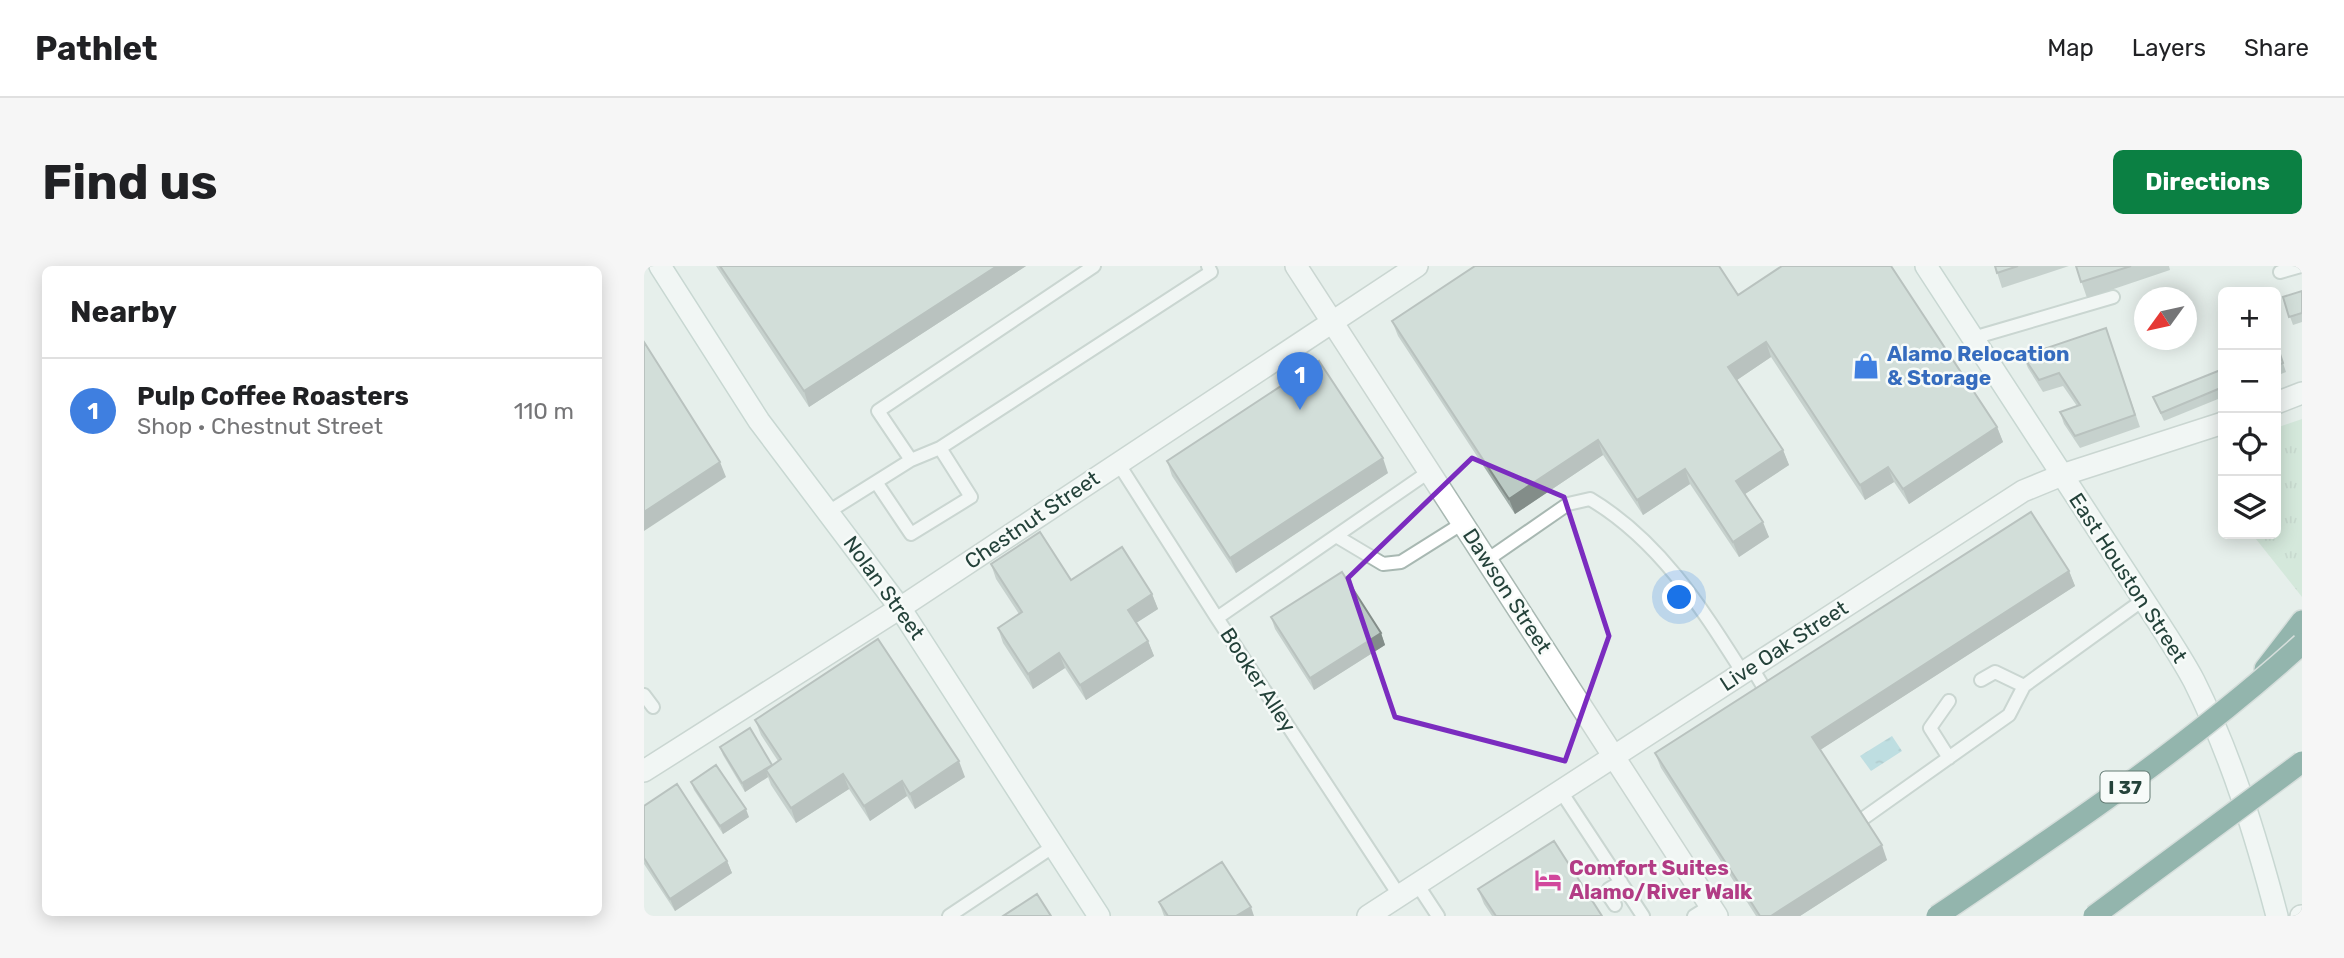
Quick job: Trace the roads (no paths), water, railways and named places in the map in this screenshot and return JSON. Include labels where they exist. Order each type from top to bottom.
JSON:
[{"type":"highway","points":[[2245,695],[2302,621]]},
{"type":"highway","name":"I 37","points":[[1937,916],[2098,808],[2245,695],[2302,644]]},
{"type":"highway","points":[[2094,916],[2302,762]]},
{"type":"street","name":"Nolan Street","points":[[660,266],[759,421],[900,608],[1099,916]]},
{"type":"street","name":"Dawson Street","points":[[1296,266],[1614,756],[1707,913]]},
{"type":"street","name":"Chestnut Street","points":[[644,771],[900,608],[1417,266]]},
{"type":"street","name":"East Houston Street","points":[[1926,266],[2194,680],[2231,765],[2277,916]]},
{"type":"street","points":[[2281,401],[2302,393]]},
{"type":"street","name":"Live Oak Street","points":[[1368,916],[2023,491],[2062,475],[2218,425]]},
{"type":"lane","points":[[911,460],[878,411],[1094,266]]},
{"type":"lane","points":[[828,512],[911,460],[940,448],[1211,272],[1208,266]]},
{"type":"lane","points":[[2280,272],[2301,266]]},
{"type":"lane","points":[[1973,338],[2113,298]]},
{"type":"lane","points":[[876,482],[911,534],[971,497],[940,448]]},
{"type":"lane","name":"Booker Alley","points":[[1118,463],[1217,618],[1408,890],[1438,916]]},
{"type":"lane","points":[[1217,618],[1430,471]]},
{"type":"lane","points":[[1487,560],[1568,504],[1590,499],[1613,513],[1670,566],[1770,698]]},
{"type":"lane","points":[[1336,536],[1383,564],[1392,564],[1401,562],[1463,523]]},
{"type":"lane","points":[[1861,820],[2009,715],[2024,685],[2143,600]]},
{"type":"lane","points":[[1981,680],[1995,672],[2024,685]]},
{"type":"lane","points":[[644,695],[653,707]]},
{"type":"lane","points":[[1949,758],[1930,728],[1950,701]]},
{"type":"lane","points":[[1560,790],[1643,916]]},
{"type":"lane","points":[[949,916],[1054,846]]},
{"type":"lane","points":[[1615,905],[1609,896],[1609,890],[1621,882]]},
{"type":"water","points":[[1892,736],[1902,751],[1871,771],[1860,756]]},
{"type":"place","name":"Alamo Relocation & Storage","points":[[1866,366]]},
{"type":"place","name":"Pulp Coffee Roasters","points":[[1300,410]]},
{"type":"place","name":"Comfort Suites Alamo/River Walk","points":[[1548,880]]}]
